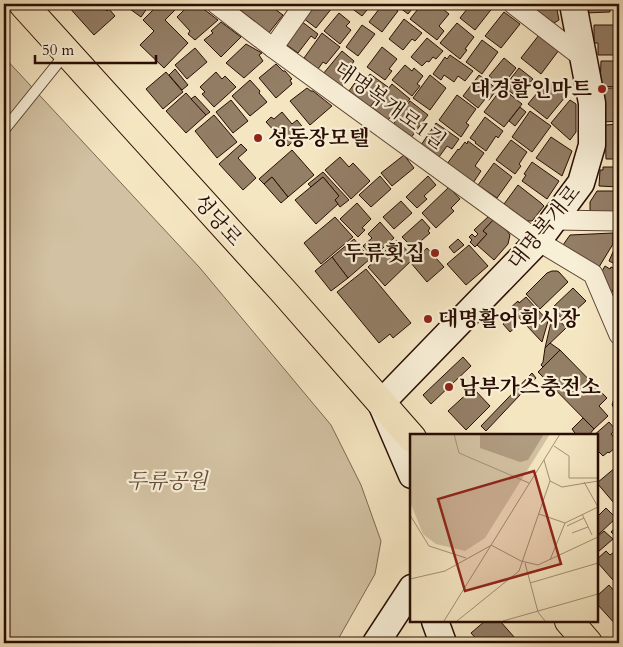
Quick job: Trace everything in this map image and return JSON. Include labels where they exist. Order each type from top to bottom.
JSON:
[{"type":"main road","name":"성당로","points":[[23,4],[277,285],[410,436]]},
{"type":"main road","name":"대명복개로","points":[[381,403],[538,241],[581,183],[592,145],[592,103],[573,4]]},
{"type":"main road","points":[[381,403],[410,470]]},
{"type":"main road","points":[[376,643],[410,591]]},
{"type":"main road","points":[[435,622],[444,643]]},
{"type":"main road","points":[[570,622],[588,643]]},
{"type":"street","name":"대명복개로1길","points":[[216,4],[273,48],[538,241],[593,274],[619,334]]},
{"type":"street","points":[[273,48],[304,4]]},
{"type":"street","points":[[513,4],[583,58]]},
{"type":"street","points":[[554,220],[619,221]]},
{"type":"lane","points":[[4,130],[67,52]]},
{"type":"green space","name":"두류공원","points":[[4,57],[200,268],[331,425],[361,485],[381,541],[375,574],[336,643],[4,643]]},
{"type":"building","points":[[66,4],[101,4],[115,16],[94,35]]},
{"type":"building","points":[[123,4],[150,4],[141,17]]},
{"type":"building","points":[[159,4],[181,4],[165,20],[188,43],[164,68],[140,45],[154,31],[143,20]]},
{"type":"building","points":[[190,4],[197,4],[218,20],[195,40],[188,34],[190,31],[177,17]]},
{"type":"building","points":[[246,4],[268,4],[283,15],[268,34],[240,12]]},
{"type":"building","points":[[314,4],[327,4],[332,8],[316,28],[303,18]]},
{"type":"building","points":[[346,4],[372,4],[362,16]]},
{"type":"building","points":[[383,4],[389,4],[398,11],[382,32],[369,22]]},
{"type":"building","points":[[395,4],[416,4],[408,14]]},
{"type":"building","points":[[422,4],[437,4],[449,14],[439,26],[444,31],[437,40],[410,19]]},
{"type":"building","points":[[471,4],[491,4],[494,6],[475,30],[460,18]]},
{"type":"building","points":[[526,4],[556,4],[559,20],[554,23]]},
{"type":"building","points":[[584,4],[610,4],[610,12],[585,13]]},
{"type":"building","points":[[504,12],[520,24],[501,48],[485,36]]},
{"type":"building","points":[[339,13],[350,22],[346,26],[351,30],[340,44],[324,31]]},
{"type":"building","points":[[404,19],[422,33],[415,41],[412,39],[403,50],[389,39]]},
{"type":"building","points":[[301,21],[318,34],[315,39],[311,36],[298,53],[284,43]]},
{"type":"building","points":[[221,22],[241,37],[221,57],[204,40],[213,33],[211,31]]},
{"type":"building","points":[[457,23],[474,37],[460,59],[440,43]]},
{"type":"building","points":[[362,25],[375,34],[358,56],[346,47]]},
{"type":"building","points":[[594,25],[619,25],[619,55],[598,55],[598,43],[594,43]]},
{"type":"building","points":[[322,33],[340,47],[326,64],[323,62],[318,69],[304,58]]},
{"type":"building","points":[[539,35],[559,50],[541,74],[521,58]]},
{"type":"building","points":[[427,38],[443,51],[436,59],[433,57],[422,66],[411,57]]},
{"type":"building","points":[[482,40],[498,52],[482,74],[466,62]]},
{"type":"building","points":[[246,44],[262,53],[259,55],[263,61],[244,78],[226,63]]},
{"type":"building","points":[[382,47],[397,59],[389,69],[392,71],[385,80],[367,67]]},
{"type":"building","points":[[195,48],[207,62],[187,79],[175,65]]},
{"type":"building","points":[[342,51],[354,61],[351,66],[355,70],[340,88],[323,74]]},
{"type":"building","points":[[450,55],[473,71],[465,81],[458,76],[454,82],[444,75],[441,80],[433,74],[445,57],[447,59]]},
{"type":"building","points":[[504,58],[516,68],[502,86],[489,76]]},
{"type":"building","points":[[601,61],[619,61],[619,87],[600,86]]},
{"type":"building","points":[[276,64],[292,79],[290,80],[292,84],[276,98],[259,78]]},
{"type":"building","points":[[405,65],[412,71],[414,68],[423,76],[417,84],[420,86],[412,96],[392,80]]},
{"type":"building","points":[[519,68],[533,79],[520,99],[504,87]]},
{"type":"building","points":[[175,69],[188,85],[182,90],[169,75]]},
{"type":"building","points":[[166,72],[183,92],[163,109],[146,89]]},
{"type":"building","points":[[216,72],[222,79],[225,76],[236,87],[214,107],[202,94],[205,92],[200,87]]},
{"type":"building","points":[[362,73],[368,77],[370,74],[388,87],[370,107],[349,91]]},
{"type":"building","points":[[430,75],[446,88],[430,110],[413,98]]},
{"type":"building","points":[[479,75],[497,89],[489,100],[486,98],[478,108],[463,96]]},
{"type":"building","points":[[250,80],[267,102],[250,116],[232,96]]},
{"type":"building","points":[[547,81],[566,96],[547,119],[528,104]]},
{"type":"building","points":[[392,84],[410,99],[405,105],[398,100],[394,105],[398,108],[388,120],[373,108]]},
{"type":"building","points":[[307,88],[332,106],[310,125],[290,101]]},
{"type":"building","points":[[502,88],[522,104],[504,127],[484,112]]},
{"type":"building","points":[[602,88],[619,88],[619,121],[604,122]]},
{"type":"building","points":[[186,93],[206,115],[186,133],[166,111]]},
{"type":"building","points":[[457,95],[476,109],[466,123],[469,125],[461,137],[439,120]]},
{"type":"building","points":[[195,96],[210,112],[206,115],[191,99]]},
{"type":"building","points":[[231,100],[248,121],[233,133],[216,112]]},
{"type":"building","points":[[570,100],[576,104],[576,132],[570,140],[551,123]]},
{"type":"building","points":[[410,101],[428,115],[410,139],[392,126]]},
{"type":"building","points":[[520,107],[526,112],[515,126],[509,121]]},
{"type":"building","points":[[530,111],[551,126],[532,152],[512,137]]},
{"type":"building","points":[[282,112],[292,124],[297,120],[305,130],[288,146],[266,122],[271,117],[274,119]]},
{"type":"building","points":[[214,115],[237,142],[217,158],[195,131]]},
{"type":"building","points":[[485,117],[503,131],[498,138],[496,136],[486,151],[470,138]]},
{"type":"building","points":[[436,123],[459,139],[452,149],[447,146],[439,157],[421,145]]},
{"type":"building","points":[[619,124],[619,159],[606,159],[605,125]]},
{"type":"building","points":[[551,137],[572,151],[562,176],[536,158]]},
{"type":"building","points":[[511,140],[527,152],[515,174],[496,160]]},
{"type":"building","points":[[468,141],[484,153],[475,166],[481,171],[473,183],[447,164],[458,149],[465,142],[467,144]]},
{"type":"building","points":[[241,144],[247,150],[238,158],[256,178],[243,190],[219,164]]},
{"type":"building","points":[[292,150],[314,175],[288,197],[272,177],[264,184],[259,179]]},
{"type":"building","points":[[404,155],[414,168],[392,186],[381,173]]},
{"type":"building","points":[[340,157],[349,167],[353,163],[370,181],[351,199],[325,170]]},
{"type":"building","points":[[532,162],[559,181],[547,199],[522,181]]},
{"type":"building","points":[[494,163],[512,177],[497,198],[478,185]]},
{"type":"building","points":[[603,167],[619,167],[619,187],[599,186],[600,170],[603,170]]},
{"type":"building","points":[[323,172],[349,200],[340,207],[335,200],[339,196],[323,177],[311,187],[308,184]]},
{"type":"building","points":[[380,176],[391,189],[371,207],[359,195]]},
{"type":"building","points":[[428,176],[436,185],[424,196],[427,199],[417,208],[406,197]]},
{"type":"building","points":[[272,177],[288,197],[281,203],[264,184]]},
{"type":"building","points":[[323,177],[339,196],[335,200],[338,204],[316,224],[295,200]]},
{"type":"building","points":[[518,185],[544,206],[532,221],[527,221],[504,204]]},
{"type":"building","points":[[449,187],[460,199],[451,208],[454,211],[436,228],[422,213]]},
{"type":"building","points":[[597,191],[619,191],[619,215],[590,215],[590,202]]},
{"type":"building","points":[[401,201],[412,213],[394,229],[383,217]]},
{"type":"building","points":[[357,203],[371,219],[362,228],[365,230],[358,237],[340,219]]},
{"type":"building","points":[[490,215],[494,219],[483,231],[487,234],[475,247],[470,242],[472,240],[469,237],[472,234],[475,237],[478,234],[474,230]]},
{"type":"building","points":[[335,217],[353,237],[321,264],[304,243]]},
{"type":"building","points":[[422,219],[430,228],[428,231],[430,233],[413,248],[402,237]]},
{"type":"building","points":[[494,219],[510,235],[508,244],[494,260],[477,245],[487,234],[483,231]]},
{"type":"building","points":[[380,222],[394,238],[373,257],[363,246],[372,238],[368,234]]},
{"type":"building","points":[[613,233],[613,244],[599,267],[563,245],[570,235]]},
{"type":"building","points":[[616,237],[619,237],[619,266],[609,261],[616,245]]},
{"type":"building","points":[[354,239],[370,259],[348,278],[332,257]]},
{"type":"building","points":[[458,239],[464,245],[454,253],[449,247]]},
{"type":"building","points":[[397,240],[414,258],[385,286],[368,267]]},
{"type":"building","points":[[469,245],[488,266],[466,285],[447,264]]},
{"type":"building","points":[[427,248],[444,267],[427,282],[411,263]]},
{"type":"building","points":[[332,257],[348,278],[331,291],[315,271]]},
{"type":"building","points":[[605,266],[610,269],[611,267],[619,268],[619,278],[611,294],[598,278]]},
{"type":"building","points":[[366,269],[411,323],[393,338],[390,334],[379,343],[337,292]]},
{"type":"building","points":[[552,271],[559,272],[568,282],[540,309],[526,294],[547,273]]},
{"type":"building","points":[[573,288],[586,301],[564,321],[552,308]]},
{"type":"building","points":[[526,297],[548,321],[542,342],[510,308]]},
{"type":"building","points":[[510,318],[517,326],[510,332],[503,324]]},
{"type":"building","points":[[560,321],[566,328],[545,348],[551,322]]},
{"type":"building","points":[[550,343],[560,350],[543,367],[541,365],[545,348]]},
{"type":"building","points":[[560,350],[607,398],[599,406],[608,416],[594,429],[538,372]]},
{"type":"building","points":[[463,357],[471,366],[431,404],[423,395]]},
{"type":"building","points":[[532,373],[536,378],[486,431],[481,426]]},
{"type":"building","points":[[473,388],[490,406],[466,430],[448,411]]},
{"type":"building","points":[[619,399],[619,421],[616,415],[618,415],[616,408],[614,409],[612,404],[613,401]]},
{"type":"building","points":[[583,418],[594,429],[590,434],[576,434],[572,429]]},
{"type":"building","points":[[609,422],[616,430],[611,434],[619,443],[603,456],[598,451],[598,434],[595,434]]},
{"type":"building","points":[[616,467],[619,470],[619,509],[598,484]]},
{"type":"building","points":[[606,508],[616,518],[599,534],[598,514]]},
{"type":"building","points":[[619,523],[619,540],[611,532]]},
{"type":"building","points":[[604,531],[613,539],[598,552],[598,536]]},
{"type":"building","points":[[606,551],[610,555],[613,553],[619,559],[619,574],[613,580],[598,563],[598,558]]},
{"type":"building","points":[[609,585],[619,597],[619,624],[617,626],[598,605],[598,595]]},
{"type":"building","points":[[484,622],[501,622],[515,638],[510,643],[480,643],[471,633]]},
{"type":"place","name":"대경할인마트","points":[[602,89]]},
{"type":"place","name":"성동장모텔","points":[[258,138]]},
{"type":"place","name":"두류횟집","points":[[435,253]]},
{"type":"place","name":"대명활어회시장","points":[[428,319]]},
{"type":"place","name":"남부가스충전소","points":[[449,387]]}]
